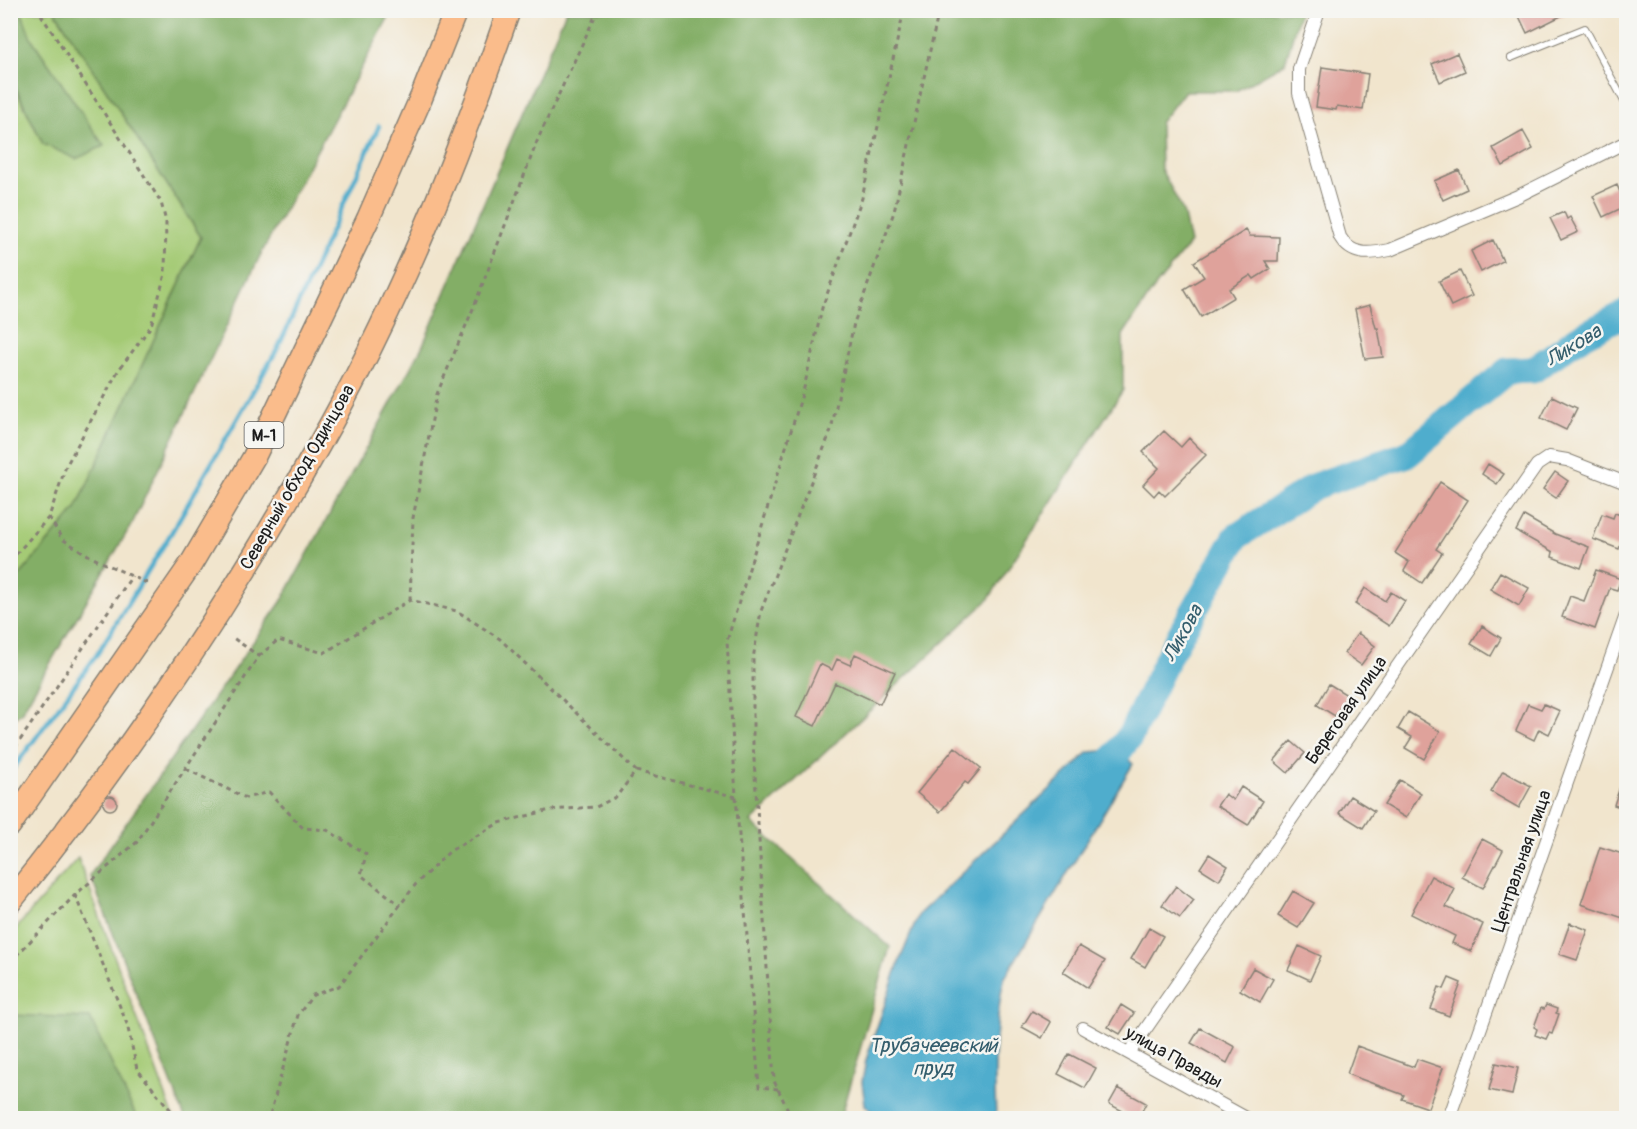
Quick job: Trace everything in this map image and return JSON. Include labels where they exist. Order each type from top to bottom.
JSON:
[{"type":"highway","name":"М-1","points":[[10,825],[191,564],[254,457],[368,219],[421,98],[456,10]]},
{"type":"highway","name":"Северный обход Одинцова","points":[[10,902],[53,849],[183,670],[320,444],[396,294],[472,117],[509,10]]},
{"type":"street","points":[[1319,10],[1299,69],[1299,93],[1340,237],[1345,246],[1356,253],[1371,254],[1390,250],[1518,196],[1626,142]]},
{"type":"street","name":"Береговая улица","points":[[1129,1053],[1537,465],[1549,457],[1567,460],[1626,483]]},
{"type":"street","name":"Центральная улица","points":[[1449,1119],[1626,615]]},
{"type":"street","name":"улица Правды","points":[[1083,1028],[1246,1119]]},
{"type":"lane","points":[[1511,58],[1585,28],[1626,105]]},
{"type":"path","points":[[10,561],[49,517],[66,466],[118,371],[151,326],[165,274],[166,222],[161,202],[38,10]]},
{"type":"path","points":[[410,600],[413,518],[437,394],[476,304],[538,139],[598,10]]},
{"type":"path","points":[[778,1089],[759,1087],[736,797],[727,641],[804,388],[822,308],[862,198],[904,10]]},
{"type":"path","points":[[792,1119],[774,1081],[753,743],[753,659],[761,611],[831,430],[854,323],[894,212],[939,10]]},
{"type":"path","points":[[49,517],[62,539],[151,585]]},
{"type":"path","points":[[10,755],[132,576]]},
{"type":"path","points":[[10,962],[75,895],[137,842],[259,656],[278,640],[324,653],[410,600],[457,611],[500,639],[636,771],[736,797]]},
{"type":"path","points":[[233,638],[259,656]]},
{"type":"path","points":[[185,769],[246,798],[269,792],[303,828],[327,830],[366,854],[361,875],[400,905]]},
{"type":"path","points":[[269,1119],[298,1015],[313,995],[339,986],[416,884],[450,851],[499,822],[550,810],[596,807],[616,797],[636,771]]},
{"type":"path","points":[[75,895],[127,1023],[136,1069],[177,1119]]},
{"type":"green space","points":[[11,10],[21,11],[31,38],[104,146],[76,159],[43,144],[11,78]]},
{"type":"green space","points":[[21,11],[55,11],[201,237],[76,509],[11,586],[10,78],[43,144],[103,146],[31,38]]},
{"type":"green space","points":[[55,11],[392,11],[260,256],[133,522],[21,713],[11,721],[11,586],[76,509],[201,237]]},
{"type":"green space","points":[[566,11],[1300,11],[1285,63],[1236,91],[1185,91],[1160,123],[1161,169],[1183,211],[1190,243],[1152,291],[1123,335],[1123,390],[988,600],[751,822],[890,947],[840,1118],[185,1118],[90,875],[281,602],[422,347]]},
{"type":"green space","points":[[78,858],[174,1118],[11,1118],[11,934]]},
{"type":"green space","points":[[11,1015],[90,1018],[137,1118],[11,1118]]},
{"type":"water","name":"Трубачеевский пруд","points":[[1113,750],[1124,755],[1133,764],[1004,979],[998,1014],[996,1048],[996,1118],[883,1118],[874,1114],[865,1105],[862,1082],[866,1060],[899,962],[919,914],[1089,752]]},
{"type":"building","points":[[1526,10],[1573,10],[1527,33],[1518,14]]},
{"type":"building","points":[[1457,53],[1465,71],[1440,82],[1432,64]]},
{"type":"building","points":[[1322,67],[1368,74],[1363,110],[1337,106],[1336,110],[1316,107]]},
{"type":"building","points":[[1523,131],[1533,149],[1503,166],[1493,148]]},
{"type":"building","points":[[1459,170],[1467,189],[1443,200],[1434,181]]},
{"type":"building","points":[[1617,185],[1626,206],[1603,217],[1593,196]]},
{"type":"building","points":[[1564,212],[1567,219],[1570,217],[1578,232],[1561,240],[1550,218]]},
{"type":"building","points":[[1246,230],[1250,236],[1279,237],[1278,261],[1265,261],[1270,269],[1254,279],[1251,275],[1229,289],[1234,297],[1201,317],[1184,289],[1204,277],[1194,262]]},
{"type":"building","points":[[1493,240],[1503,261],[1481,272],[1471,251]]},
{"type":"building","points":[[1460,271],[1472,296],[1451,306],[1439,281]]},
{"type":"building","points":[[1370,305],[1376,328],[1378,328],[1383,357],[1365,359],[1355,309]]},
{"type":"building","points":[[1552,396],[1577,408],[1566,430],[1541,418]]},
{"type":"building","points":[[1164,431],[1181,447],[1189,438],[1206,455],[1165,496],[1159,490],[1154,496],[1143,485],[1159,468],[1143,452]]},
{"type":"building","points":[[1488,464],[1504,474],[1497,484],[1482,474]]},
{"type":"building","points":[[1555,472],[1568,481],[1556,498],[1543,489]]},
{"type":"building","points":[[1440,482],[1468,500],[1436,549],[1442,553],[1422,583],[1404,571],[1409,562],[1395,553]]},
{"type":"building","points":[[1615,513],[1626,517],[1626,530],[1619,549],[1593,539],[1602,514],[1613,518]]},
{"type":"building","points":[[1524,516],[1555,534],[1589,547],[1581,568],[1552,557],[1553,552],[1516,531]]},
{"type":"building","points":[[1596,570],[1621,579],[1617,590],[1610,588],[1595,629],[1562,617],[1570,596],[1584,601]]},
{"type":"building","points":[[1500,572],[1529,588],[1519,606],[1490,589]]},
{"type":"building","points":[[1365,588],[1385,601],[1391,592],[1405,601],[1389,626],[1355,604]]},
{"type":"building","points":[[1482,626],[1501,638],[1491,656],[1471,644]]},
{"type":"building","points":[[1358,633],[1375,646],[1361,665],[1344,653]]},
{"type":"building","points":[[855,654],[895,672],[880,704],[835,683],[815,726],[796,717],[820,664],[832,670],[837,659],[850,665]]},
{"type":"building","points":[[1329,684],[1347,695],[1335,716],[1317,705]]},
{"type":"building","points":[[1528,704],[1541,709],[1544,704],[1560,711],[1549,734],[1539,729],[1534,740],[1516,731]]},
{"type":"building","points":[[1408,712],[1440,731],[1424,759],[1405,748],[1412,737],[1398,729]]},
{"type":"building","points":[[1291,741],[1305,753],[1288,773],[1274,761]]},
{"type":"building","points":[[955,747],[981,768],[968,784],[965,782],[940,812],[917,793]]},
{"type":"building","points":[[1503,771],[1531,786],[1519,808],[1491,792]]},
{"type":"building","points":[[1624,774],[1626,774],[1626,809],[1614,805]]},
{"type":"building","points":[[1400,780],[1421,793],[1406,818],[1384,805]]},
{"type":"building","points":[[1241,787],[1263,801],[1248,825],[1217,806],[1225,794],[1233,800]]},
{"type":"building","points":[[110,796],[115,798],[117,803],[115,808],[110,810],[105,808],[103,803],[105,798]]},
{"type":"building","points":[[1350,796],[1374,811],[1363,828],[1339,813]]},
{"type":"building","points":[[1482,839],[1503,850],[1483,888],[1462,877]]},
{"type":"building","points":[[1600,847],[1626,855],[1626,919],[1581,904]]},
{"type":"building","points":[[1209,854],[1228,866],[1219,880],[1200,868]]},
{"type":"building","points":[[1431,876],[1455,889],[1446,907],[1483,924],[1471,951],[1452,943],[1455,936],[1411,914]]},
{"type":"building","points":[[1176,886],[1194,900],[1180,918],[1162,905]]},
{"type":"building","points":[[1293,891],[1314,903],[1298,928],[1278,916]]},
{"type":"building","points":[[1570,923],[1588,930],[1577,960],[1559,954]]},
{"type":"building","points":[[1149,928],[1163,936],[1145,967],[1131,959]]},
{"type":"building","points":[[1079,946],[1105,961],[1088,988],[1063,972]]},
{"type":"building","points":[[1299,946],[1321,956],[1310,980],[1288,970]]},
{"type":"building","points":[[1253,968],[1273,979],[1260,1002],[1240,990]]},
{"type":"building","points":[[1449,978],[1461,983],[1449,1016],[1431,1009],[1439,987],[1444,989]]},
{"type":"building","points":[[1121,1005],[1134,1013],[1120,1034],[1108,1027]]},
{"type":"building","points":[[1546,1005],[1557,1009],[1556,1013],[1559,1014],[1552,1034],[1549,1033],[1546,1039],[1535,1035],[1537,1029],[1534,1027],[1541,1008],[1544,1009]]},
{"type":"building","points":[[1032,1011],[1051,1022],[1042,1038],[1022,1027]]},
{"type":"building","points":[[1200,1028],[1235,1047],[1227,1063],[1191,1043]]},
{"type":"building","points":[[1357,1046],[1414,1067],[1417,1059],[1443,1068],[1428,1108],[1402,1099],[1404,1095],[1347,1074]]},
{"type":"building","points":[[1069,1054],[1096,1068],[1085,1088],[1058,1074]]},
{"type":"building","points":[[1496,1063],[1518,1068],[1512,1095],[1489,1090]]},
{"type":"building","points":[[1118,1088],[1146,1103],[1138,1119],[1109,1104]]},
{"type":"waterway","points":[[10,773],[96,656],[170,535],[278,348],[379,126]]},
{"type":"waterway","name":"Ликова","points":[[1096,782],[1130,736],[1171,651],[1236,537],[1315,486],[1408,454],[1507,371],[1533,370],[1578,338],[1626,313]]}]
